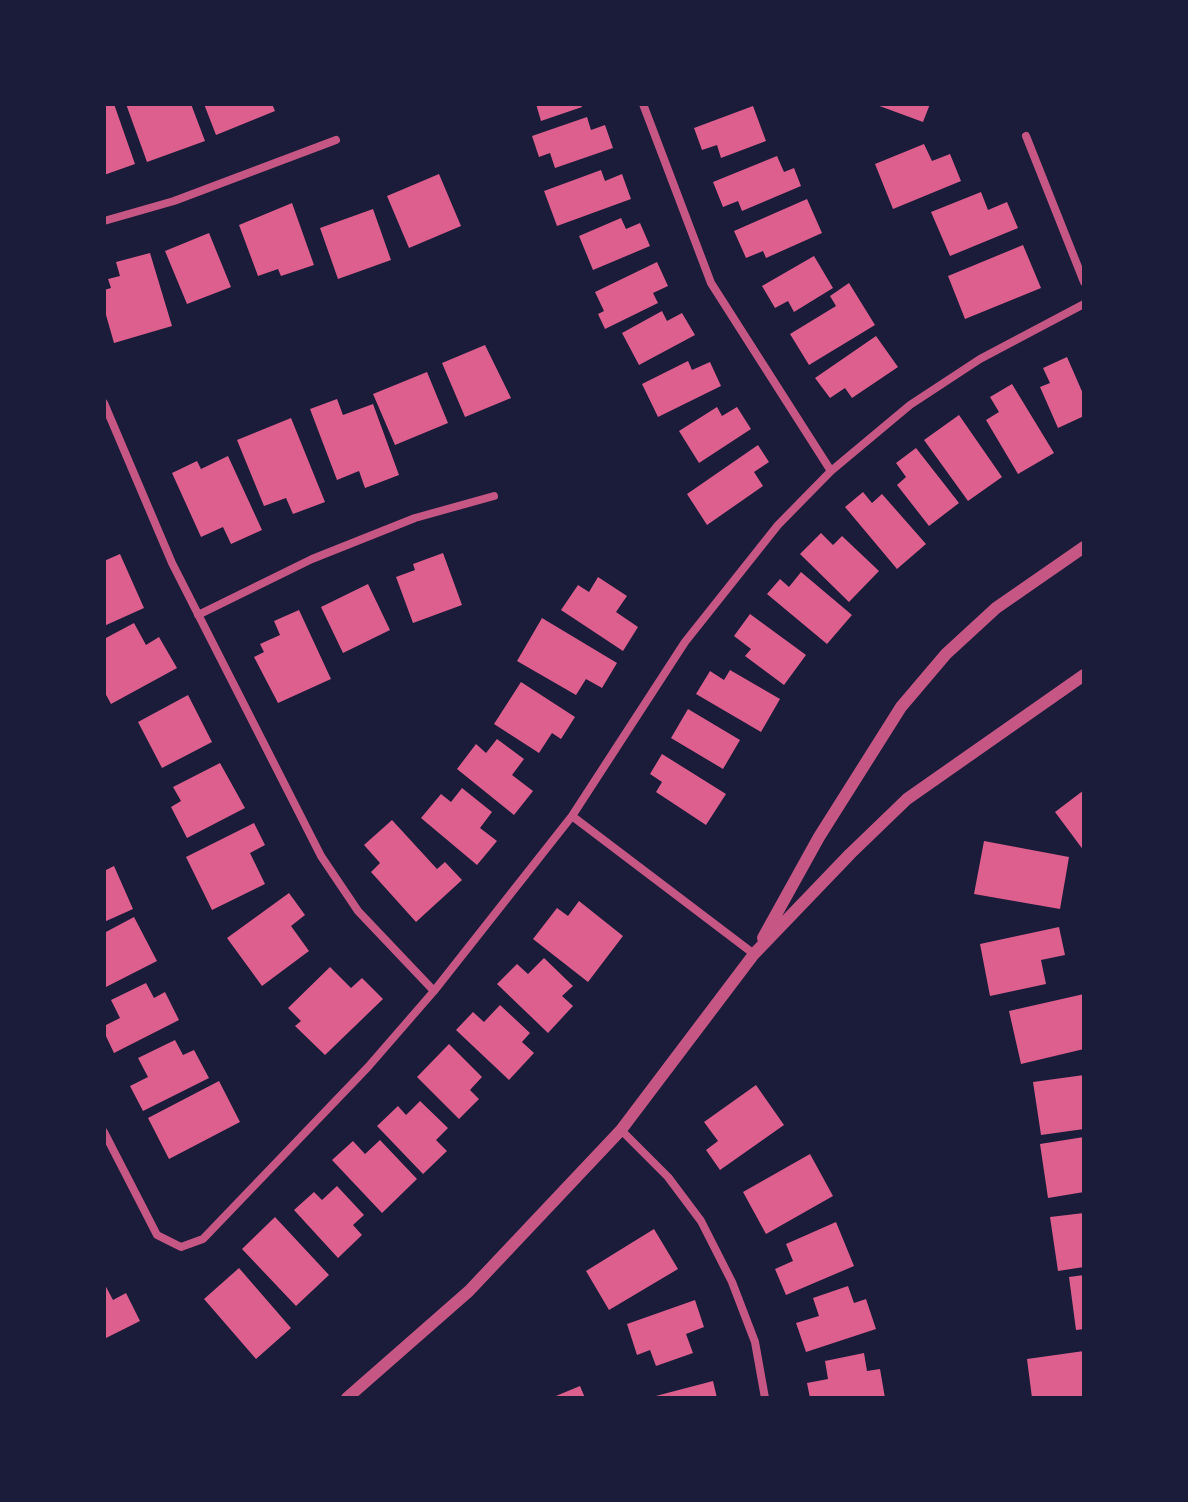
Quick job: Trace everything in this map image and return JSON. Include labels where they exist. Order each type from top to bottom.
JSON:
[{"type":"street","points":[[643,104],[711,283],[831,471]]},
{"type":"street","points":[[1026,136],[1084,282]]},
{"type":"street","points":[[104,221],[174,201],[336,140]]},
{"type":"street","points":[[104,1132],[157,1235],[181,1247],[203,1239],[368,1067],[434,991],[572,816],[685,642],[730,581],[778,525],[831,471],[910,405],[968,367],[1084,304]]},
{"type":"street","points":[[104,403],[172,563],[321,856],[358,911],[434,991]]},
{"type":"street","points":[[198,615],[312,559],[415,518],[494,496]]},
{"type":"street","points":[[754,954],[819,837],[901,707],[946,654],[996,608],[1084,547]]},
{"type":"street","points":[[347,1398],[469,1291],[621,1130],[754,954],[907,799],[1084,675]]},
{"type":"street","points":[[572,816],[754,954]]},
{"type":"street","points":[[621,1130],[668,1177],[701,1221],[732,1282],[755,1342],[765,1398]]},
{"type":"building","points":[[104,104],[114,104],[135,164],[104,175]]},
{"type":"building","points":[[126,104],[191,104],[205,141],[147,162]]},
{"type":"building","points":[[204,104],[272,104],[275,111],[216,135]]},
{"type":"building","points":[[536,104],[581,104],[582,107],[541,121]]},
{"type":"building","points":[[874,104],[930,104],[923,122]]},
{"type":"building","points":[[753,106],[766,141],[721,158],[717,145],[702,150],[694,128]]},
{"type":"building","points":[[587,117],[591,130],[605,125],[613,148],[555,168],[550,153],[539,157],[532,136]]},
{"type":"building","points":[[924,144],[932,161],[950,154],[961,181],[893,209],[875,164]]},
{"type":"building","points":[[777,156],[784,172],[794,168],[801,186],[742,211],[738,201],[723,207],[713,182]]},
{"type":"building","points":[[601,170],[605,181],[622,174],[631,199],[557,226],[544,191]]},
{"type":"building","points":[[439,174],[461,226],[409,248],[387,196]]},
{"type":"building","points":[[981,192],[988,210],[1007,202],[1018,228],[950,256],[931,212]]},
{"type":"building","points":[[807,199],[822,233],[766,258],[763,251],[746,258],[734,231]]},
{"type":"building","points":[[292,203],[314,265],[281,276],[278,269],[258,276],[239,225]]},
{"type":"building","points":[[373,209],[391,260],[338,279],[320,228]]},
{"type":"building","points":[[621,218],[626,229],[640,223],[650,246],[593,270],[579,236]]},
{"type":"building","points":[[209,233],[231,287],[187,304],[165,251]]},
{"type":"building","points":[[1023,245],[1041,288],[965,319],[948,276]]},
{"type":"building","points":[[150,253],[172,326],[114,343],[104,308],[104,290],[111,288],[108,279],[120,276],[116,262]]},
{"type":"building","points":[[814,256],[833,288],[794,312],[788,301],[775,308],[762,286]]},
{"type":"building","points":[[657,262],[668,286],[653,293],[658,303],[605,329],[598,314],[604,311],[595,292]]},
{"type":"building","points":[[849,283],[875,325],[809,365],[790,334],[836,306],[830,296]]},
{"type":"building","points":[[662,311],[667,321],[682,313],[695,335],[639,365],[622,333]]},
{"type":"building","points":[[876,336],[898,367],[852,398],[845,388],[830,398],[815,378]]},
{"type":"building","points":[[485,345],[511,398],[465,417],[442,363]]},
{"type":"building","points":[[1067,357],[1084,396],[1084,416],[1058,428],[1040,387],[1050,383],[1043,368]]},
{"type":"building","points":[[688,361],[692,370],[710,362],[721,386],[658,417],[642,384]]},
{"type":"building","points":[[427,372],[448,423],[395,445],[373,394]]},
{"type":"building","points":[[1012,384],[1054,453],[1018,474],[986,420],[999,412],[990,397]]},
{"type":"building","points":[[337,399],[343,415],[373,404],[399,475],[365,488],[359,471],[337,480],[310,409]]},
{"type":"building","points":[[717,407],[722,416],[737,407],[751,429],[699,463],[679,431]]},
{"type":"building","points":[[959,415],[1002,477],[968,501],[924,440]]},
{"type":"building","points":[[291,418],[325,502],[293,514],[286,498],[264,506],[237,440]]},
{"type":"building","points":[[758,445],[769,462],[754,472],[763,486],[707,525],[687,494]]},
{"type":"building","points":[[916,448],[959,503],[929,526],[897,485],[906,477],[896,463]]},
{"type":"building","points":[[228,456],[262,530],[231,544],[223,527],[201,537],[172,473],[197,461],[201,469]]},
{"type":"building","points":[[863,492],[872,503],[882,494],[926,544],[897,569],[845,507]]},
{"type":"building","points":[[821,533],[833,545],[842,536],[879,571],[849,602],[800,554]]},
{"type":"building","points":[[443,553],[462,605],[413,623],[396,577],[415,570],[413,564]]},
{"type":"building","points":[[120,554],[144,608],[104,626],[104,561]]},
{"type":"building","points":[[801,572],[852,615],[827,644],[767,594],[780,579],[789,587]]},
{"type":"building","points":[[598,577],[627,596],[616,612],[638,627],[623,651],[561,610],[578,585],[589,592]]},
{"type":"building","points":[[368,584],[390,630],[343,653],[321,607]]},
{"type":"building","points":[[299,610],[331,679],[278,703],[254,657],[264,652],[260,644],[280,635],[274,621]]},
{"type":"building","points":[[750,614],[806,655],[784,685],[745,656],[751,649],[734,636]]},
{"type":"building","points":[[542,618],[617,663],[602,688],[586,679],[576,695],[517,661]]},
{"type":"building","points":[[134,623],[146,645],[159,637],[177,668],[111,704],[104,691],[104,639]]},
{"type":"building","points":[[730,670],[780,699],[761,732],[696,694],[710,671],[724,680]]},
{"type":"building","points":[[521,682],[575,717],[561,739],[552,733],[539,753],[494,724]]},
{"type":"building","points":[[188,695],[212,742],[162,768],[138,722]]},
{"type":"building","points":[[688,709],[740,740],[723,769],[671,738]]},
{"type":"building","points":[[497,739],[524,759],[512,775],[533,791],[514,815],[457,769],[476,744],[486,753]]},
{"type":"building","points":[[662,754],[726,794],[706,825],[656,792],[662,782],[650,774]]},
{"type":"building","points":[[220,763],[245,808],[187,838],[171,807],[181,801],[173,787]]},
{"type":"building","points":[[462,788],[492,812],[480,828],[497,841],[477,865],[421,818],[441,794],[451,802]]},
{"type":"building","points":[[1084,790],[1084,851],[1055,812]]},
{"type":"building","points":[[392,820],[437,869],[445,862],[462,880],[416,922],[371,872],[380,863],[364,845]]},
{"type":"building","points":[[254,823],[265,845],[250,853],[265,884],[212,910],[186,857]]},
{"type":"building","points":[[984,841],[1069,857],[1060,909],[974,894]]},
{"type":"building","points":[[114,866],[133,909],[104,922],[104,871]]},
{"type":"building","points":[[289,893],[305,915],[291,926],[309,951],[262,986],[227,938]]},
{"type":"building","points":[[579,901],[623,936],[588,982],[533,939],[557,908],[568,916]]},
{"type":"building","points":[[134,917],[157,961],[104,988],[104,933]]},
{"type":"building","points":[[1059,927],[1065,955],[1041,960],[1046,984],[990,996],[980,944]]},
{"type":"building","points":[[544,958],[573,986],[562,996],[573,1006],[548,1033],[497,984],[517,964],[528,974]]},
{"type":"building","points":[[330,967],[351,988],[362,978],[383,999],[325,1055],[295,1026],[301,1021],[288,1008]]},
{"type":"building","points":[[146,983],[154,998],[165,992],[179,1020],[114,1053],[104,1032],[104,1026],[120,1018],[111,1000]]},
{"type":"building","points":[[1084,994],[1084,1049],[1021,1064],[1009,1011]]},
{"type":"building","points":[[500,1005],[530,1033],[522,1042],[534,1053],[509,1080],[456,1030],[473,1012],[484,1022]]},
{"type":"building","points":[[175,1040],[183,1055],[194,1050],[209,1078],[143,1111],[130,1086],[148,1077],[138,1058]]},
{"type":"building","points":[[449,1044],[482,1077],[470,1090],[479,1099],[459,1119],[417,1077]]},
{"type":"building","points":[[1084,1075],[1084,1129],[1041,1135],[1033,1082]]},
{"type":"building","points":[[219,1081],[240,1122],[169,1159],[148,1118]]},
{"type":"building","points":[[756,1085],[784,1125],[720,1170],[706,1150],[718,1141],[704,1122]]},
{"type":"building","points":[[420,1101],[448,1128],[436,1140],[447,1151],[423,1174],[377,1126],[398,1106],[406,1115]]},
{"type":"building","points":[[1084,1137],[1084,1192],[1048,1198],[1040,1144]]},
{"type":"building","points":[[380,1140],[417,1179],[382,1213],[332,1160],[353,1141],[365,1154]]},
{"type":"building","points":[[810,1154],[833,1196],[766,1234],[743,1192]]},
{"type":"building","points":[[337,1186],[364,1215],[353,1225],[362,1235],[338,1258],[294,1210],[314,1192],[322,1200]]},
{"type":"building","points":[[1084,1213],[1084,1267],[1058,1271],[1050,1217]]},
{"type":"building","points":[[275,1217],[329,1275],[296,1306],[242,1249]]},
{"type":"building","points":[[836,1222],[854,1266],[786,1295],[775,1269],[793,1261],[786,1244]]},
{"type":"building","points":[[654,1229],[678,1269],[609,1310],[586,1271]]},
{"type":"building","points":[[239,1268],[291,1328],[256,1359],[204,1299]]},
{"type":"building","points":[[1084,1275],[1084,1329],[1076,1330],[1069,1277]]},
{"type":"building","points":[[104,1283],[113,1300],[126,1293],[140,1321],[104,1339]]},
{"type":"building","points":[[848,1286],[854,1303],[866,1299],[876,1329],[806,1352],[796,1323],[819,1316],[813,1298]]},
{"type":"building","points":[[695,1300],[704,1327],[686,1334],[693,1353],[656,1366],[650,1350],[637,1355],[627,1324]]},
{"type":"building","points":[[1084,1351],[1084,1398],[1032,1398],[1027,1359]]},
{"type":"building","points":[[864,1353],[867,1371],[880,1369],[885,1398],[810,1398],[807,1383],[828,1379],[825,1361]]},
{"type":"building","points":[[713,1381],[717,1398],[652,1398],[652,1397]]},
{"type":"building","points":[[580,1386],[585,1398],[551,1398]]}]
